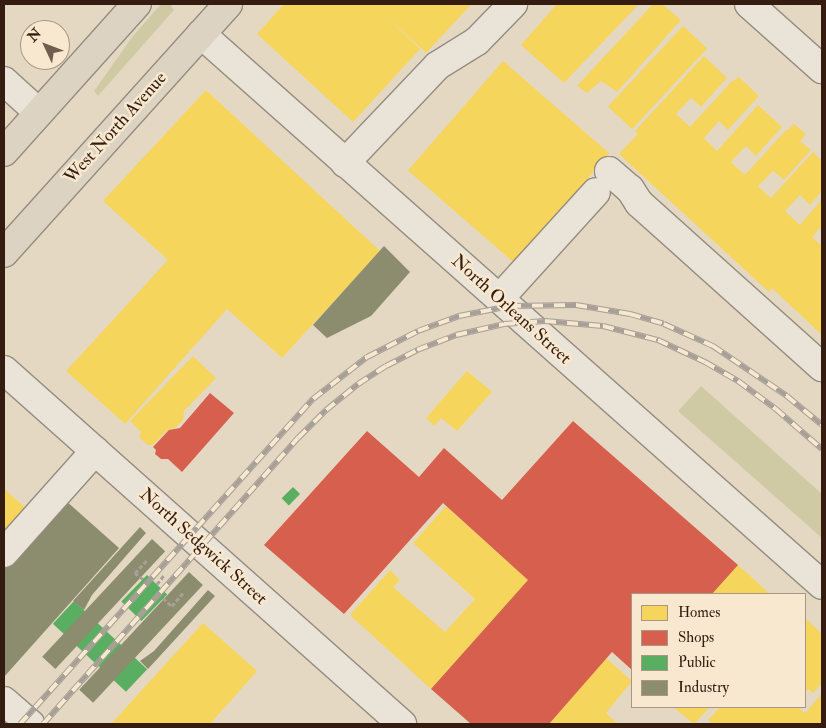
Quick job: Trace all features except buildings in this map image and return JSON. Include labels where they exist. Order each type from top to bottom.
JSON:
[{"type":"main road","points":[[4,152],[137,4]]},
{"type":"main road","name":"West North Avenue","points":[[4,252],[228,4]]},
{"type":"street","points":[[346,163],[437,66],[477,41],[513,4]]},
{"type":"street","points":[[749,4],[822,69]]},
{"type":"street","name":"North Orleans Street","points":[[201,34],[822,585]]},
{"type":"street","points":[[4,81],[39,113]]},
{"type":"street","points":[[499,298],[603,181],[630,190],[638,203],[822,367]]},
{"type":"street","name":"North Sedgwick Street","points":[[4,370],[402,724]]},
{"type":"street","points":[[4,554],[95,451]]},
{"type":"street","points":[[4,701],[30,724]]},
{"type":"path","points":[[142,579],[135,572],[147,560]]},
{"type":"path","points":[[157,584],[164,576]]},
{"type":"path","points":[[163,598],[172,606],[184,593]]},
{"type":"shaded area","points":[[161,4],[173,4],[171,6],[174,10],[98,96],[94,91],[133,36]]},
{"type":"shaded area","points":[[701,386],[822,494],[822,538],[678,411]]},
{"type":"railway","points":[[20,724],[313,399],[367,357],[418,331],[459,316],[510,306],[576,305],[630,314],[664,324],[713,346],[787,396],[822,425]]},
{"type":"railway","points":[[43,724],[298,438],[326,410],[358,384],[386,366],[417,350],[456,335],[504,324],[545,321],[603,326],[658,340],[705,362],[738,381],[776,409],[822,449]]}]
